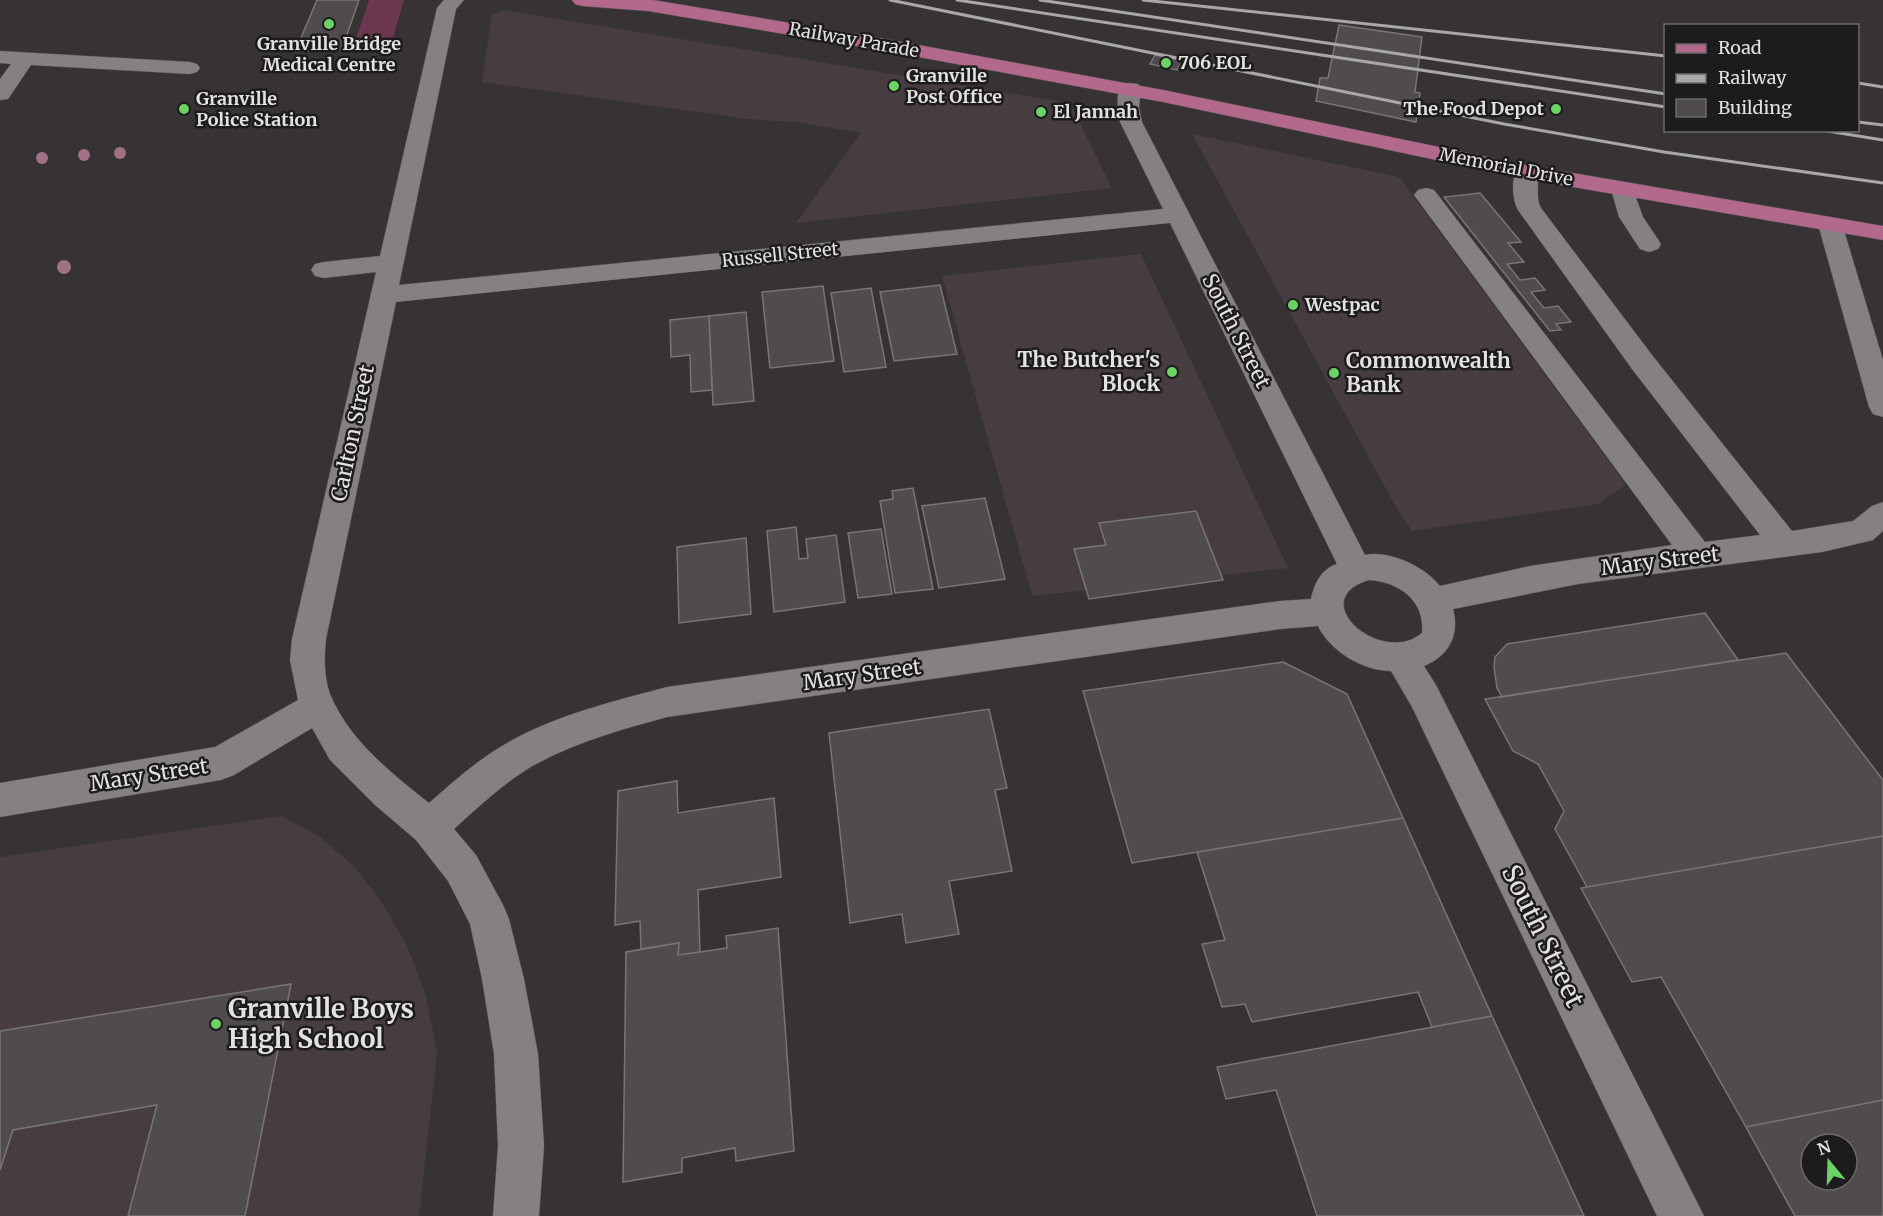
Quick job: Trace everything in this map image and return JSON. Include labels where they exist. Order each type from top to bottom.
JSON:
[{"type":"main road","name":"Railway Parade","points":[[582,0],[641,2],[1130,89]]},
{"type":"main road","name":"Memorial Drive","points":[[1130,89],[1526,172],[1883,233]]},
{"type":"street","name":"Carlton Street","points":[[454,0],[447,8],[383,295],[309,639],[309,672],[313,696],[343,749],[388,793],[429,827],[462,868],[489,919],[501,969],[516,1054],[521,1146],[516,1216]]},
{"type":"street","points":[[0,57],[190,68]]},
{"type":"street","points":[[0,94],[25,58]]},
{"type":"street","name":"South Street","points":[[1130,89],[1128,107],[1131,122],[1356,569]]},
{"type":"street","points":[[1526,172],[1526,203],[1530,210],[1642,362],[1785,545]]},
{"type":"street","points":[[1623,189],[1631,217],[1649,244]]},
{"type":"street","points":[[1426,195],[1698,556]]},
{"type":"street","name":"Russell Street","points":[[383,295],[1178,215]]},
{"type":"street","points":[[1830,224],[1883,407]]},
{"type":"street","points":[[324,270],[390,263]]},
{"type":"street","name":"Mary Street","points":[[1434,601],[1478,588],[1540,576],[1785,545],[1862,531],[1883,514]]},
{"type":"street","points":[[1384,568],[1399,573],[1413,580],[1434,601],[1441,625],[1438,637],[1432,646],[1418,654],[1401,658],[1382,658],[1363,651],[1334,627],[1327,612],[1326,597],[1331,584],[1341,575],[1356,569],[1384,568]]},
{"type":"street","name":"Mary Street","points":[[429,827],[497,769],[539,744],[610,717],[667,702],[1280,615],[1327,612]]},
{"type":"street","name":"South Street","points":[[1401,658],[1424,696],[1681,1216]]},
{"type":"street","name":"Mary Street","points":[[0,800],[221,763],[319,706]]},
{"type":"shaded area","points":[[369,0],[404,0],[390,48],[352,51]]},
{"type":"shaded area","points":[[504,10],[1070,103],[1112,188],[796,223],[861,133],[795,122],[748,119],[482,82],[492,15]]},
{"type":"shaded area","points":[[1192,134],[1399,177],[1626,485],[1598,504],[1412,531],[1396,507]]},
{"type":"shaded area","points":[[1141,254],[1288,568],[1032,596],[942,276]]},
{"type":"shaded area","name":"Granville Boys High School","points":[[282,816],[320,837],[353,865],[381,901],[406,944],[426,995],[437,1053],[419,1216],[0,1216],[0,857]]},
{"type":"building","name":"Granville Bridge Medical Centre","points":[[317,0],[359,0],[342,49],[295,52]]},
{"type":"building","points":[[1339,25],[1422,37],[1415,92],[1420,93],[1416,122],[1316,101],[1320,78],[1328,78]]},
{"type":"building","name":"706 EOL","points":[[1155,55],[1183,61],[1177,70],[1150,64]]},
{"type":"building","points":[[1480,193],[1521,242],[1508,243],[1524,262],[1507,264],[1520,280],[1535,278],[1545,290],[1531,292],[1544,308],[1558,306],[1571,322],[1556,324],[1561,330],[1550,331],[1444,197]]},
{"type":"building","points":[[940,285],[957,354],[894,361],[880,292]]},
{"type":"building","points":[[823,286],[834,361],[770,368],[762,292]]},
{"type":"building","points":[[871,288],[886,367],[844,372],[831,293]]},
{"type":"building","points":[[746,312],[754,401],[713,405],[709,316]]},
{"type":"building","points":[[709,316],[712,390],[691,392],[690,355],[671,357],[670,320]]},
{"type":"building","points":[[913,488],[933,589],[895,593],[880,501],[893,499],[892,491]]},
{"type":"building","points":[[985,498],[1005,579],[939,588],[922,506]]},
{"type":"building","points":[[1196,511],[1223,580],[1089,599],[1074,549],[1106,545],[1099,523]]},
{"type":"building","points":[[796,527],[799,559],[808,558],[806,539],[836,535],[845,602],[774,612],[767,531]]},
{"type":"building","points":[[881,529],[892,594],[858,598],[848,533]]},
{"type":"building","points":[[746,538],[751,614],[679,623],[677,547]]},
{"type":"building","points":[[1705,613],[1738,660],[1502,697],[1497,688],[1495,657],[1507,644]]},
{"type":"building","points":[[1786,653],[1883,780],[1883,836],[1587,887],[1555,829],[1564,811],[1538,764],[1513,751],[1485,699]]},
{"type":"building","points":[[1283,662],[1347,694],[1403,818],[1132,863],[1083,691]]},
{"type":"building","points":[[989,709],[1007,788],[995,790],[1012,871],[949,881],[959,934],[906,943],[902,914],[850,923],[829,733]]},
{"type":"building","points":[[677,781],[678,813],[774,798],[781,877],[698,890],[700,952],[678,955],[679,943],[641,949],[640,921],[615,925],[618,791]]},
{"type":"building","points":[[1403,818],[1492,1016],[1432,1027],[1418,992],[1252,1022],[1245,1004],[1222,1007],[1202,944],[1225,940],[1197,852]]},
{"type":"building","points":[[1883,836],[1883,1100],[1746,1127],[1661,977],[1632,982],[1581,888]]},
{"type":"building","points":[[778,928],[794,1151],[736,1161],[735,1148],[682,1158],[682,1172],[623,1182],[626,952],[679,943],[678,955],[727,948],[726,936]]},
{"type":"building","points":[[291,984],[245,1216],[128,1216],[157,1105],[13,1130],[0,1170],[0,1031]]},
{"type":"building","points":[[1492,1016],[1584,1216],[1317,1216],[1276,1090],[1226,1099],[1217,1067]]},
{"type":"building","points":[[1883,1100],[1883,1216],[1795,1216],[1746,1127]]},
{"type":"railway","points":[[890,0],[1504,124],[1664,152],[1883,183]]},
{"type":"railway","points":[[957,0],[1664,107]]},
{"type":"railway","points":[[1040,0],[1664,94]]},
{"type":"railway","points":[[1143,0],[1664,56]]},
{"type":"railway","points":[[1859,83],[1883,87]]},
{"type":"railway","points":[[1859,122],[1883,125]]},
{"type":"railway","points":[[1833,132],[1883,140]]},
{"type":"place","name":"Granville Bridge Medical Centre","points":[[329,24]]},
{"type":"place","name":"706 EOL","points":[[1166,63]]},
{"type":"place","name":"Granville Post Office","points":[[894,86]]},
{"type":"place","name":"Granville Police Station","points":[[184,109]]},
{"type":"place","name":"The Food Depot","points":[[1556,109]]},
{"type":"place","name":"El Jannah","points":[[1041,112]]},
{"type":"place","name":"Westpac","points":[[1293,305]]},
{"type":"place","name":"The Butcher's Block","points":[[1172,372]]},
{"type":"place","name":"Commonwealth Bank","points":[[1334,373]]},
{"type":"place","name":"Granville Boys High School","points":[[216,1024]]}]
